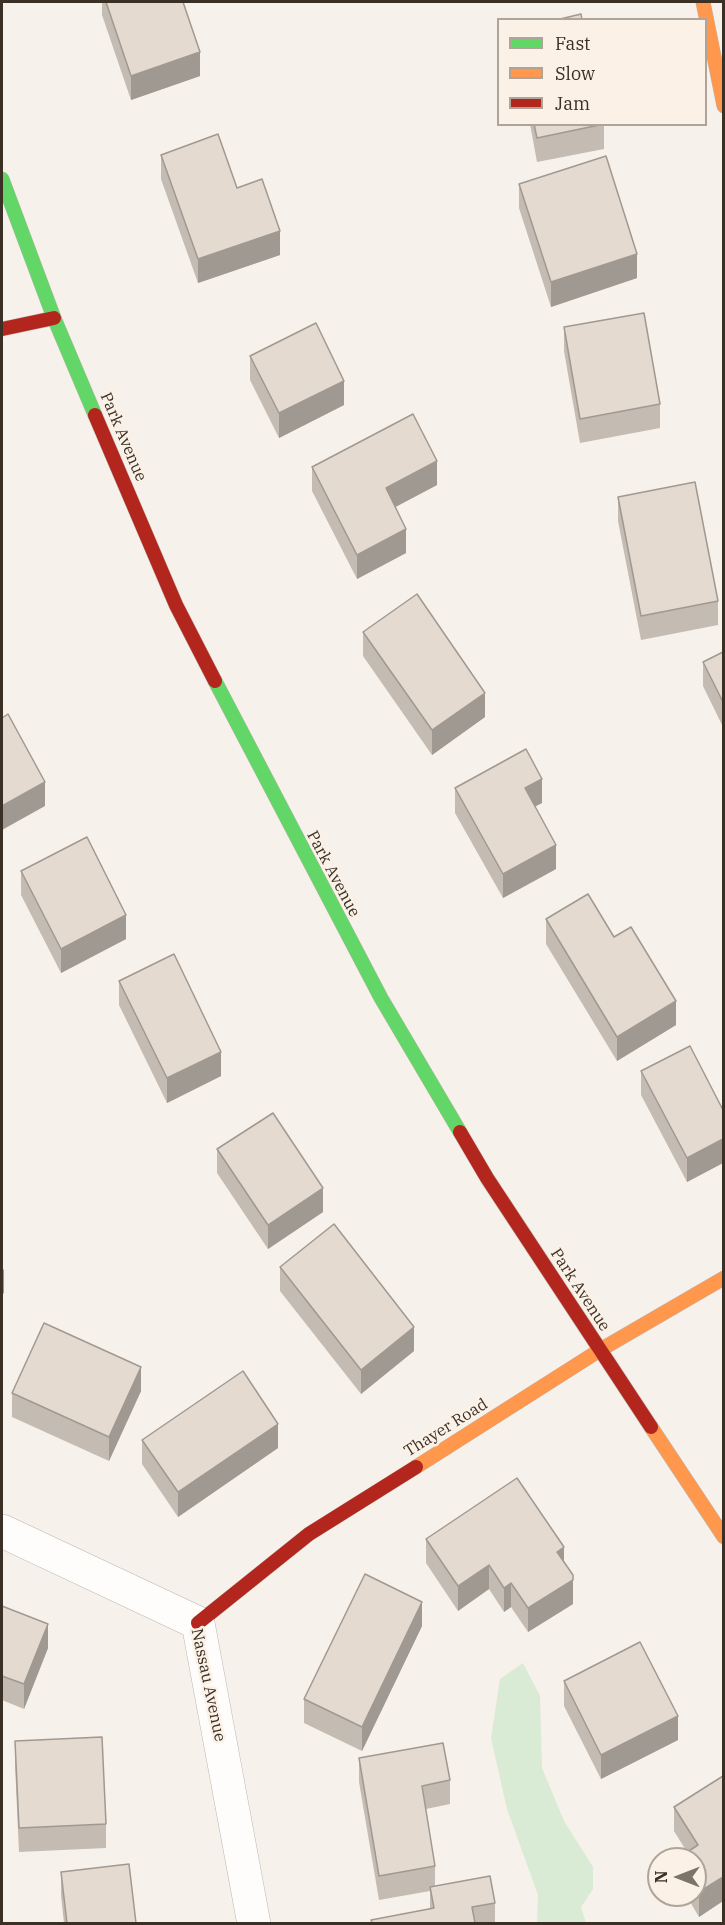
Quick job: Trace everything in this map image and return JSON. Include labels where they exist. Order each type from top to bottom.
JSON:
[{"type":"street","points":[[703,2],[706,18]]},
{"type":"street","points":[[707,23],[723,106]]},
{"type":"street","name":"Park Avenue","points":[[2,179],[54,318],[176,605],[316,878],[381,998],[487,1178],[723,1537]]},
{"type":"street","points":[[2,329],[54,318]]},
{"type":"street","name":"Thayer Road","points":[[198,1623],[309,1534],[600,1350],[723,1278]]},
{"type":"street","name":"Nassau Avenue","points":[[2,1531],[198,1623],[254,1923]]},
{"type":"green space","points":[[523,1663],[540,1696],[542,1768],[564,1821],[593,1867],[593,1889],[581,1907],[586,1923],[537,1923],[538,1895],[507,1809],[491,1738],[500,1679]]},
{"type":"building","points":[[106,2],[183,2],[200,52],[131,76]]},
{"type":"building","points":[[581,14],[582,18],[564,18]]},
{"type":"building","points":[[534,126],[594,126],[537,138]]},
{"type":"building","points":[[218,134],[237,188],[262,179],[280,231],[198,259],[161,155]]},
{"type":"building","points":[[606,156],[637,254],[551,282],[519,184]]},
{"type":"building","points":[[644,313],[660,404],[580,419],[564,327]]},
{"type":"building","points":[[316,323],[344,381],[279,413],[250,356]]},
{"type":"building","points":[[413,414],[437,461],[386,488],[406,529],[357,555],[312,467]]},
{"type":"building","points":[[695,482],[718,601],[641,616],[618,497]]},
{"type":"building","points":[[417,594],[485,693],[432,730],[363,632]]},
{"type":"building","points":[[723,652],[723,702],[703,662]]},
{"type":"building","points":[[8,714],[45,782],[2,806],[2,718]]},
{"type":"building","points":[[526,749],[542,779],[525,788],[556,845],[503,874],[455,788]]},
{"type":"building","points":[[87,837],[126,915],[61,949],[21,871]]},
{"type":"building","points":[[588,894],[614,937],[631,927],[676,1001],[617,1037],[546,919]]},
{"type":"building","points":[[174,954],[221,1052],[167,1078],[119,981]]},
{"type":"building","points":[[690,1046],[723,1110],[723,1139],[687,1158],[641,1071]]},
{"type":"building","points":[[273,1113],[323,1188],[268,1225],[217,1149]]},
{"type":"building","points":[[334,1224],[414,1327],[361,1370],[280,1267]]},
{"type":"building","points":[[44,1323],[141,1367],[109,1437],[12,1393]]},
{"type":"building","points":[[243,1371],[278,1424],[178,1492],[142,1440]]},
{"type":"building","points":[[517,1478],[564,1547],[557,1552],[573,1575],[573,1580],[528,1608],[511,1583],[504,1588],[489,1565],[458,1586],[426,1539]]},
{"type":"building","points":[[365,1574],[422,1602],[362,1727],[304,1699]]},
{"type":"building","points":[[2,1606],[48,1624],[24,1684],[2,1676]]},
{"type":"building","points":[[640,1642],[678,1716],[601,1755],[564,1681]]},
{"type":"building","points":[[102,1737],[106,1824],[19,1828],[15,1741]]},
{"type":"building","points":[[443,1743],[450,1780],[422,1786],[435,1866],[379,1876],[359,1758]]},
{"type":"building","points":[[723,1776],[723,1877],[707,1887],[707,1847],[695,1847],[698,1845],[674,1807]]},
{"type":"building","points":[[129,1864],[136,1923],[67,1923],[61,1872]]},
{"type":"building","points":[[490,1876],[495,1903],[472,1907],[475,1923],[372,1923],[371,1920],[434,1908],[430,1887]]},
{"type":"traffic: fast","points":[[2,179],[54,318],[95,415]]},
{"type":"traffic: fast","points":[[215,681],[381,998],[460,1132]]},
{"type":"traffic: slow","points":[[703,2],[706,18]]},
{"type":"traffic: slow","points":[[707,22],[724,106]]},
{"type":"traffic: slow","points":[[416,1467],[600,1350],[724,1278]]},
{"type":"traffic: slow","points":[[651,1427],[724,1537]]},
{"type":"traffic: jam","points":[[2,329],[54,318]]},
{"type":"traffic: jam","points":[[95,415],[176,605],[215,681]]},
{"type":"traffic: jam","points":[[460,1132],[487,1178],[651,1427]]},
{"type":"traffic: jam","points":[[198,1623],[309,1534],[416,1467]]}]
